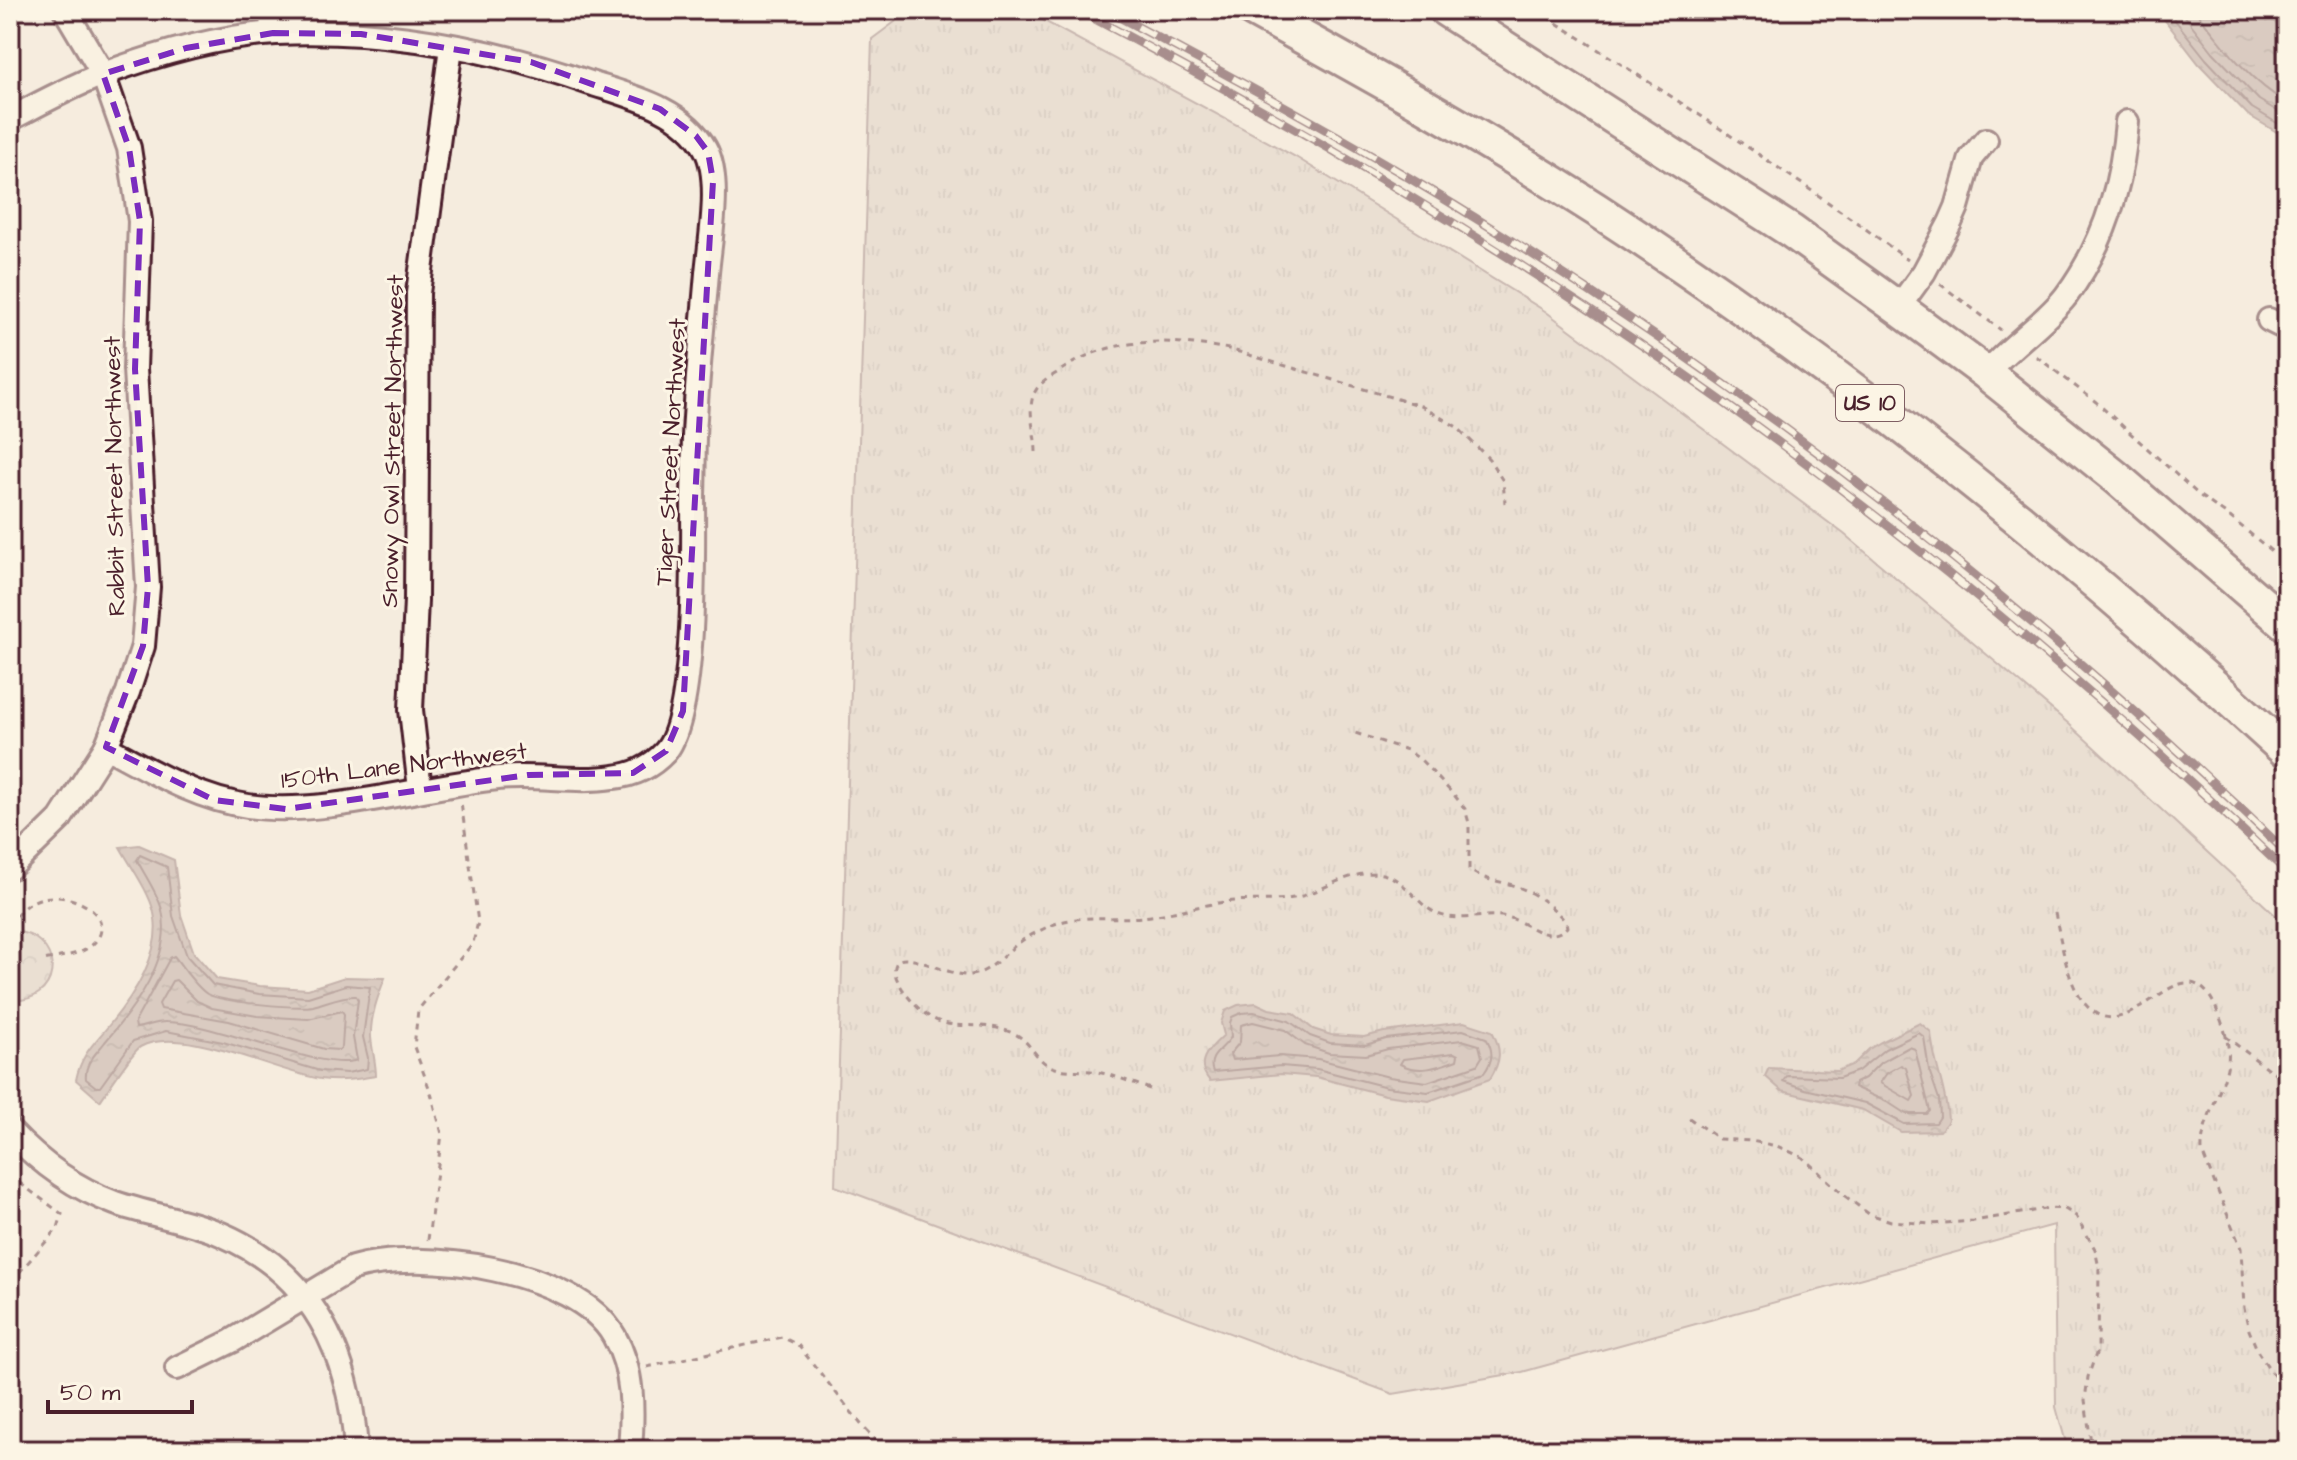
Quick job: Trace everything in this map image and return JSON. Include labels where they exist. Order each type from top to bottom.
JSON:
[{"type":"highway","name":"US 10","points":[[1253,10],[1432,109],[1597,210],[1739,307],[1913,436],[2053,547],[2200,672],[2287,752]]},
{"type":"highway","points":[[1446,10],[1791,231],[1898,308],[1986,373],[2117,478],[2287,625]]},
{"type":"street","name":"Rabbit Street Northwest","points":[[10,868],[60,819],[106,747],[143,646],[148,587],[135,369],[140,221],[129,148],[103,74],[65,10]]},
{"type":"street","points":[[270,10],[273,33]]},
{"type":"street","points":[[10,119],[103,74],[186,48],[273,33],[361,34],[451,47]]},
{"type":"street","name":"Tiger Street Northwest","points":[[451,47],[531,62],[634,98],[683,122],[708,152],[713,181],[695,420],[692,580],[686,681],[678,733],[666,751]]},
{"type":"street","name":"Snowy Owl Street Northwest","points":[[420,789],[411,710],[416,600],[418,293],[451,47]]},
{"type":"street","points":[[1986,373],[2066,297],[2093,252],[2117,188],[2127,122]]},
{"type":"street","points":[[1898,308],[1924,272],[1950,223],[1971,158],[1986,140]]},
{"type":"street","name":"150th Lane Northwest","points":[[106,747],[214,800],[250,807],[286,809],[458,782],[528,775],[611,778],[648,766],[666,751]]},
{"type":"street","points":[[10,1131],[28,1150],[70,1183],[115,1203],[219,1233],[259,1253],[296,1285],[331,1338],[346,1374],[354,1413],[356,1450]]},
{"type":"street","points":[[177,1368],[232,1341],[353,1268],[400,1260],[511,1272],[562,1293],[593,1312],[613,1334],[626,1365],[633,1416],[630,1450]]},
{"type":"path","points":[[1036,452],[1032,416],[1036,389],[1074,361],[1113,345],[1168,341],[1203,344],[1421,406],[1457,427],[1489,459],[1503,481],[1505,503]]},
{"type":"path","points":[[1150,1089],[1096,1071],[1049,1066],[1017,1035],[998,1029],[954,1027],[939,1022],[924,1013],[900,985],[894,973],[897,962],[915,959],[953,974],[968,976],[986,971],[1022,940],[1072,918],[1140,917],[1229,901],[1288,900],[1364,874],[1389,877],[1402,884],[1429,910],[1449,918],[1505,916],[1547,935],[1557,934],[1567,927],[1566,922],[1545,901],[1519,888],[1478,877],[1469,869],[1469,823],[1465,809],[1421,760],[1392,743],[1352,732]]},
{"type":"path","points":[[425,1262],[442,1134],[414,1047],[418,1010],[473,943],[478,922],[458,782]]},
{"type":"path","points":[[11,927],[16,913],[35,901],[61,896],[90,906],[100,925],[92,945],[44,960]]},
{"type":"path","points":[[2055,913],[2075,989],[2087,1007],[2099,1015],[2126,1017],[2175,985],[2197,985],[2208,993],[2216,1007],[2228,1046],[2228,1063],[2201,1136],[2202,1152],[2241,1248],[2244,1308],[2249,1330],[2258,1352],[2287,1395]]},
{"type":"path","points":[[2225,1036],[2287,1080]]},
{"type":"path","points":[[1689,1118],[1719,1139],[1777,1146],[1802,1157],[1869,1214],[1891,1221],[1931,1224],[1974,1221],[2050,1208],[2065,1209],[2076,1216],[2095,1249],[2099,1268],[2098,1348],[2088,1377],[2085,1400],[2092,1450]]},
{"type":"path","points":[[10,1176],[62,1214],[58,1228],[10,1283]]},
{"type":"path","points":[[626,1365],[782,1337],[798,1345],[885,1450]]},
{"type":"highlighted area","points":[[273,33],[361,34],[531,62],[660,109],[696,136],[708,152],[713,181],[683,711],[666,751],[633,773],[528,775],[286,809],[214,800],[106,747],[143,646],[148,587],[135,369],[140,221],[129,148],[103,74],[186,48]]},
{"type":"green space","points":[[911,10],[1024,10],[1294,156],[1545,311],[1844,534],[2069,724],[2287,926],[2287,1450],[2068,1450],[2056,1407],[2054,1225],[1522,1372],[1393,1394],[835,1186],[872,39]]},
{"type":"green space","points":[[20,932],[35,938],[46,948],[51,960],[51,972],[47,984],[39,993],[26,999],[10,1000],[10,933]]},
{"type":"water","points":[[2157,10],[2287,10],[2287,138],[2248,115],[2199,64]]},
{"type":"water","points":[[139,845],[174,860],[181,915],[194,953],[217,979],[308,989],[345,977],[385,978],[371,1029],[376,1076],[321,1079],[204,1045],[158,1041],[137,1050],[100,1101],[76,1080],[85,1056],[128,1000],[150,958],[156,928],[152,905],[120,847]]},
{"type":"water","points":[[1256,1003],[1269,1009],[1293,1013],[1313,1029],[1331,1035],[1364,1037],[1464,1022],[1492,1031],[1499,1050],[1498,1061],[1490,1079],[1429,1101],[1385,1095],[1316,1077],[1281,1074],[1210,1081],[1203,1062],[1208,1051],[1224,1035],[1221,1023],[1225,1011],[1238,1005]]},
{"type":"water","points":[[1920,1023],[1931,1032],[1945,1098],[1948,1121],[1940,1131],[1901,1132],[1863,1110],[1782,1091],[1765,1076],[1769,1068],[1837,1071],[1854,1064],[1881,1042]]},
{"type":"railway","points":[[1078,10],[1259,108],[1437,212],[1695,382],[1845,492],[1976,596],[2165,759],[2287,872]]},
{"type":"railway","points":[[1106,10],[1306,118],[1453,204],[1606,302],[1709,373],[1910,523],[2007,602],[2103,683],[2287,853]]}]
